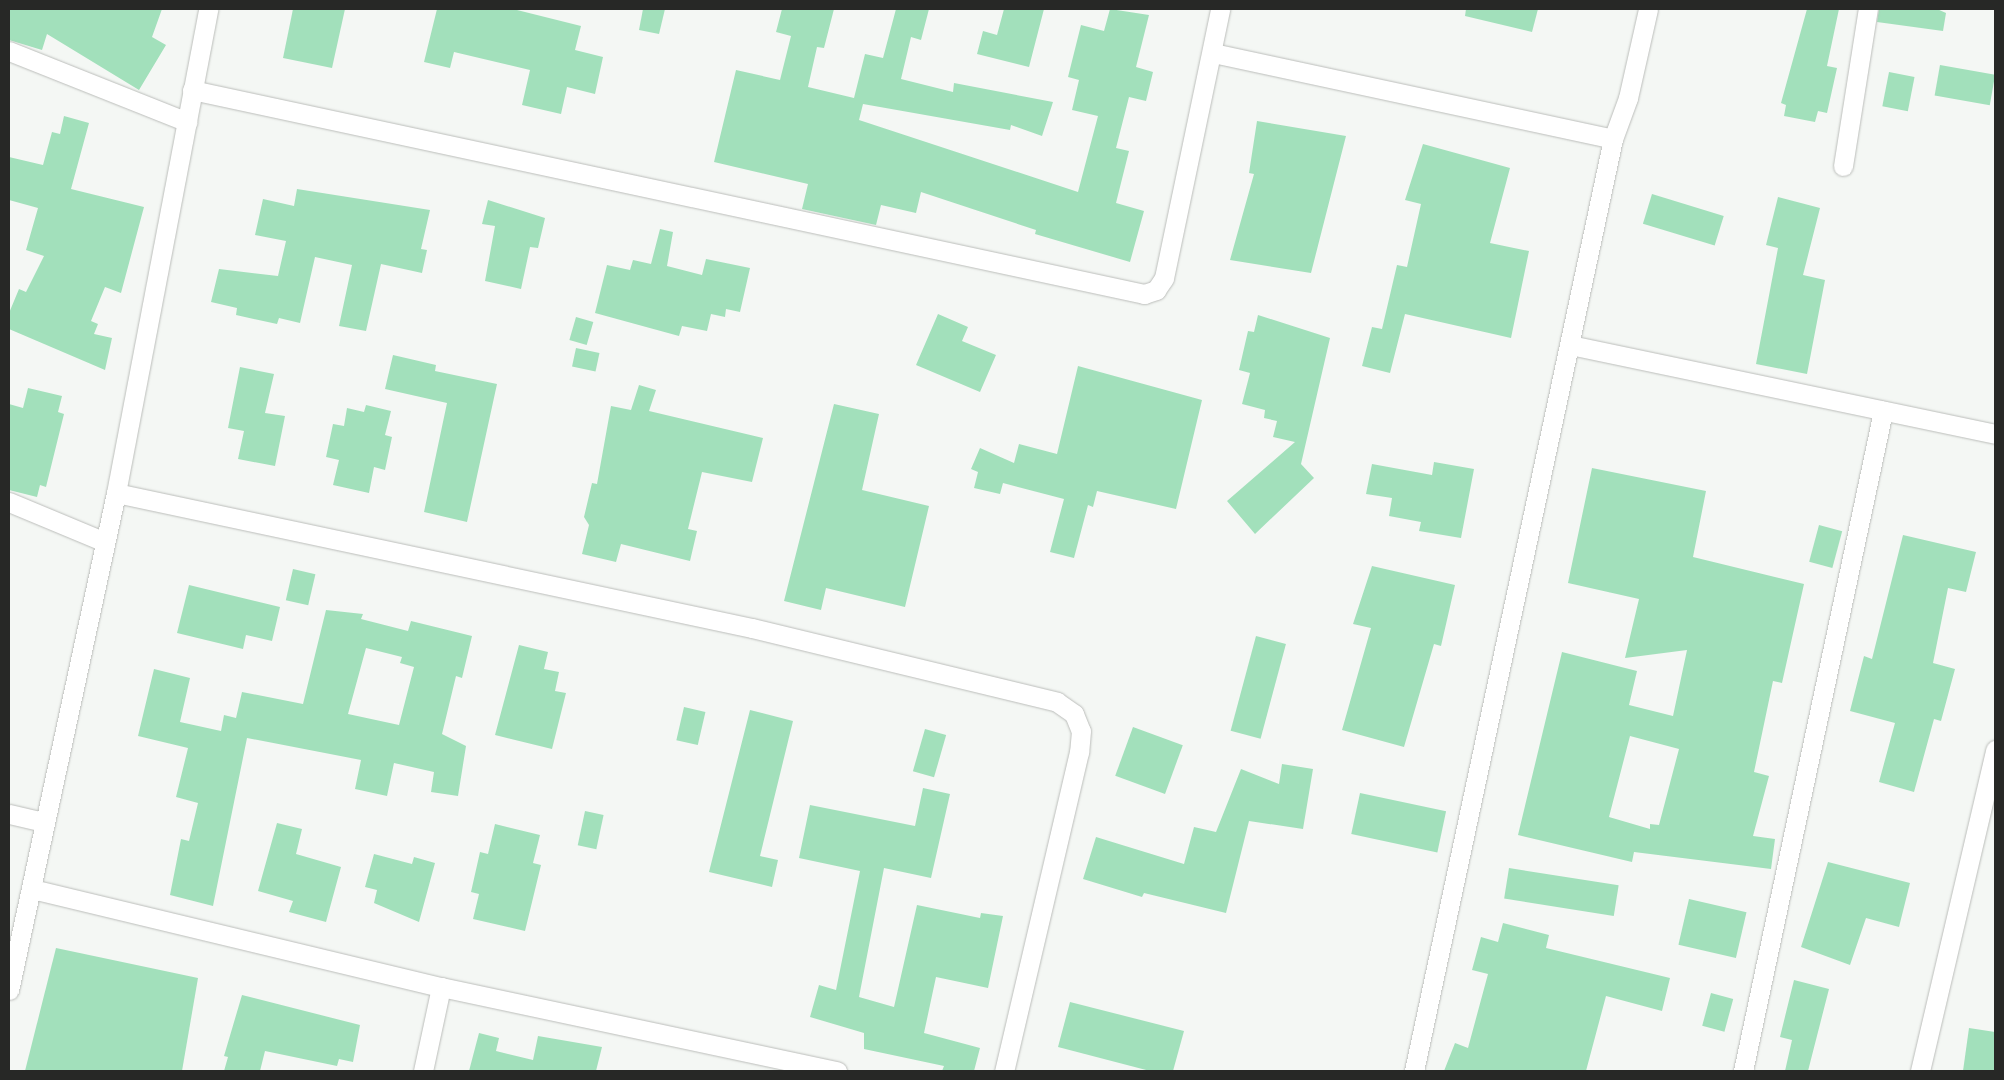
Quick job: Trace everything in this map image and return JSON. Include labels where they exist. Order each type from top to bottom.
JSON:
[{"type":"street","points":[[9,990],[116,493],[208,9]]},
{"type":"street","points":[[192,90],[1144,294],[1156,290],[1164,278],[1213,53],[1220,9]]},
{"type":"street","points":[[1414,1071],[1570,345],[1612,139],[1628,98],[1648,9]]},
{"type":"street","points":[[1843,166],[1868,9]]},
{"type":"street","points":[[9,51],[187,122]]},
{"type":"street","points":[[1213,53],[1612,139]]},
{"type":"street","points":[[1570,345],[1995,434]]},
{"type":"street","points":[[1743,1071],[1884,411]]},
{"type":"street","points":[[116,493],[752,628],[1057,702],[1074,714],[1081,731],[1079,752],[1004,1071]]},
{"type":"street","points":[[9,502],[105,542]]},
{"type":"street","points":[[1920,1071],[1995,750]]},
{"type":"street","points":[[9,814],[44,822]]},
{"type":"street","points":[[32,889],[441,987],[838,1071]]},
{"type":"street","points":[[423,1071],[441,987]]},
{"type":"building","points":[[9,9],[162,9],[152,37],[166,45],[139,90],[47,34],[42,50],[9,40]]},
{"type":"building","points":[[293,9],[345,9],[332,68],[283,58]]},
{"type":"building","points":[[437,9],[513,9],[581,26],[575,50],[603,57],[595,94],[567,87],[561,114],[522,105],[530,70],[454,52],[450,68],[424,62]]},
{"type":"building","points":[[643,9],[665,9],[659,34],[639,30]]},
{"type":"building","points":[[782,9],[834,9],[824,48],[817,47],[808,87],[854,98],[865,54],[883,58],[896,9],[929,9],[921,40],[911,37],[901,79],[953,92],[954,83],[1053,102],[1042,136],[1011,125],[1010,130],[863,104],[859,120],[1078,192],[1098,116],[1072,110],[1079,80],[1068,77],[1081,25],[1104,31],[1110,9],[1149,15],[1136,67],[1153,72],[1146,101],[1129,97],[1116,148],[1129,151],[1116,203],[1144,211],[1130,262],[1035,234],[1036,230],[921,192],[916,213],[881,205],[876,225],[802,209],[808,184],[714,162],[736,70],[780,80],[791,36],[776,32]]},
{"type":"building","points":[[1004,9],[1044,9],[1029,67],[977,54],[983,31],[997,35]]},
{"type":"building","points":[[1466,9],[1538,9],[1532,32],[1465,16]]},
{"type":"building","points":[[1807,9],[1839,9],[1827,66],[1837,68],[1827,113],[1818,111],[1815,122],[1784,116],[1786,105],[1781,103]]},
{"type":"building","points":[[1879,9],[1937,9],[1946,13],[1943,31],[1877,22]]},
{"type":"building","points":[[1940,65],[1995,75],[1990,105],[1935,96]]},
{"type":"building","points":[[1889,72],[1915,77],[1908,111],[1882,106]]},
{"type":"building","points":[[64,116],[89,123],[71,189],[144,207],[121,293],[105,287],[91,321],[98,324],[94,334],[112,338],[105,370],[9,329],[9,313],[19,289],[26,292],[44,256],[26,250],[38,208],[9,200],[9,157],[43,165],[52,132],[60,134]]},
{"type":"building","points":[[1257,121],[1346,136],[1311,273],[1230,260],[1254,174],[1249,173]]},
{"type":"building","points":[[1423,144],[1510,168],[1490,243],[1529,251],[1511,338],[1405,314],[1390,373],[1362,366],[1372,327],[1382,329],[1397,265],[1407,267],[1421,204],[1405,200]]},
{"type":"building","points":[[297,189],[430,210],[421,249],[427,250],[422,273],[381,264],[366,331],[339,326],[352,265],[315,257],[300,323],[279,318],[277,324],[236,315],[237,308],[211,302],[219,269],[278,276],[286,241],[255,235],[263,199],[294,206]]},
{"type":"building","points":[[1652,194],[1724,216],[1715,246],[1643,224]]},
{"type":"building","points":[[1778,197],[1820,208],[1803,275],[1825,280],[1807,374],[1756,364],[1778,248],[1766,245]]},
{"type":"building","points":[[488,200],[545,218],[538,248],[530,247],[521,289],[485,281],[495,226],[482,224]]},
{"type":"building","points":[[660,229],[673,232],[667,266],[702,275],[706,259],[750,268],[740,312],[726,309],[725,317],[711,314],[707,331],[682,326],[679,336],[595,313],[607,265],[630,270],[633,260],[651,264]]},
{"type":"building","points":[[938,314],[968,327],[962,341],[996,355],[980,392],[916,365]]},
{"type":"building","points":[[1258,315],[1330,338],[1301,464],[1314,478],[1255,534],[1227,501],[1295,442],[1273,437],[1277,421],[1264,418],[1265,410],[1242,404],[1250,373],[1239,370],[1248,331],[1254,332]]},
{"type":"building","points":[[576,317],[593,322],[587,345],[569,340]]},
{"type":"building","points":[[576,348],[599,353],[596,372],[572,367]]},
{"type":"building","points":[[393,355],[436,365],[435,371],[497,384],[467,522],[424,512],[447,403],[385,389]]},
{"type":"building","points":[[1078,366],[1202,400],[1176,509],[1097,491],[1093,507],[1088,505],[1074,558],[1050,552],[1064,499],[1003,483],[1000,494],[974,488],[978,472],[971,469],[980,448],[1014,463],[1019,444],[1057,454]]},
{"type":"building","points":[[240,367],[274,374],[265,413],[285,416],[275,466],[238,459],[244,431],[228,428]]},
{"type":"building","points":[[639,385],[656,390],[649,411],[763,438],[752,482],[702,472],[688,529],[697,531],[690,561],[621,544],[616,562],[582,554],[589,525],[584,517],[592,483],[597,484],[611,406],[631,410]]},
{"type":"building","points":[[28,388],[62,396],[58,412],[64,414],[46,487],[40,485],[37,497],[9,490],[9,404],[23,408]]},
{"type":"building","points":[[834,404],[879,414],[862,490],[929,506],[905,607],[826,588],[821,610],[784,601]]},
{"type":"building","points":[[366,405],[391,411],[385,435],[392,437],[385,470],[374,467],[369,493],[333,485],[339,460],[326,457],[333,424],[344,426],[347,408],[364,412]]},
{"type":"building","points":[[1434,462],[1474,469],[1461,538],[1419,531],[1421,522],[1389,516],[1392,498],[1366,494],[1372,464],[1432,475]]},
{"type":"building","points":[[1592,468],[1706,491],[1693,557],[1804,584],[1782,683],[1773,681],[1754,772],[1769,776],[1753,836],[1775,839],[1771,869],[1634,852],[1632,862],[1518,835],[1562,652],[1637,671],[1629,705],[1673,716],[1687,650],[1625,658],[1639,599],[1568,583]],"holes":[[[1630,736],[1679,749],[1659,825],[1650,824],[1650,829],[1609,817]]]},
{"type":"building","points":[[1819,525],[1842,531],[1832,568],[1809,562]]},
{"type":"building","points":[[1903,535],[1976,552],[1966,592],[1948,588],[1933,663],[1955,669],[1941,721],[1934,719],[1914,792],[1879,782],[1895,723],[1850,711],[1864,656],[1872,659]]},
{"type":"building","points":[[1372,566],[1455,585],[1441,646],[1434,644],[1404,747],[1342,730],[1371,628],[1353,624]]},
{"type":"building","points":[[293,569],[315,574],[308,605],[286,600]]},
{"type":"building","points":[[189,585],[280,607],[272,641],[246,635],[243,649],[177,633]]},
{"type":"building","points":[[326,610],[363,614],[361,619],[408,631],[411,621],[472,636],[462,678],[456,676],[442,734],[466,746],[458,796],[431,792],[434,772],[394,763],[387,796],[355,789],[361,760],[247,738],[213,906],[170,895],[181,839],[189,841],[198,803],[176,797],[188,748],[138,736],[154,669],[190,678],[180,722],[221,731],[224,715],[236,718],[242,692],[303,704]],"holes":[[[366,648],[402,657],[400,663],[414,667],[399,725],[348,714]]]},
{"type":"building","points":[[1256,636],[1286,644],[1261,739],[1231,731]]},
{"type":"building","points":[[519,645],[548,652],[544,669],[559,672],[555,691],[566,693],[552,749],[495,735]]},
{"type":"building","points":[[684,707],[705,712],[698,745],[676,740]]},
{"type":"building","points":[[750,710],[793,721],[760,856],[778,860],[772,887],[709,872]]},
{"type":"building","points":[[1133,727],[1183,745],[1165,794],[1115,776]]},
{"type":"building","points":[[925,729],[946,735],[934,777],[913,771]]},
{"type":"building","points":[[1282,764],[1313,769],[1303,829],[1249,821],[1226,913],[1144,893],[1142,897],[1083,879],[1096,837],[1184,864],[1194,827],[1216,832],[1241,769],[1279,784]]},
{"type":"building","points":[[923,788],[950,794],[931,878],[884,868],[859,997],[894,1007],[917,905],[980,918],[981,913],[1003,916],[988,988],[936,977],[924,1033],[980,1048],[974,1071],[942,1071],[944,1066],[864,1049],[864,1033],[810,1017],[819,985],[836,990],[860,871],[799,858],[810,805],[915,826]]},
{"type":"building","points":[[1360,793],[1446,811],[1437,852],[1351,834]]},
{"type":"building","points":[[585,811],[604,815],[596,849],[578,845]]},
{"type":"building","points":[[277,823],[302,829],[296,854],[341,867],[326,922],[289,912],[293,901],[258,891]]},
{"type":"building","points":[[495,824],[540,835],[533,863],[541,865],[525,931],[473,919],[479,894],[471,892],[480,852],[488,854]]},
{"type":"building","points":[[374,854],[412,864],[414,857],[435,863],[419,922],[374,903],[377,890],[365,887]]},
{"type":"building","points":[[1828,862],[1910,883],[1899,927],[1866,918],[1850,965],[1801,947]]},
{"type":"building","points":[[1509,868],[1619,885],[1614,916],[1504,899]]},
{"type":"building","points":[[1689,899],[1746,912],[1736,958],[1678,945]]},
{"type":"building","points":[[1503,923],[1549,935],[1546,948],[1670,978],[1662,1011],[1606,996],[1586,1071],[1444,1071],[1455,1043],[1468,1048],[1488,974],[1472,970],[1481,937],[1498,942]]},
{"type":"building","points":[[56,948],[198,978],[182,1071],[25,1071]]},
{"type":"building","points":[[1794,980],[1829,989],[1808,1071],[1785,1071],[1792,1040],[1780,1037]]},
{"type":"building","points":[[1711,993],[1733,999],[1724,1032],[1702,1026]]},
{"type":"building","points":[[242,995],[360,1025],[353,1062],[339,1059],[337,1066],[265,1051],[260,1071],[224,1071],[228,1057],[224,1056]]},
{"type":"building","points":[[1070,1002],[1184,1031],[1173,1071],[1150,1071],[1058,1047]]},
{"type":"building","points":[[1969,1028],[1995,1032],[1995,1071],[1963,1071]]},
{"type":"building","points":[[479,1033],[499,1038],[496,1051],[533,1060],[538,1036],[602,1047],[596,1071],[469,1071]]}]
